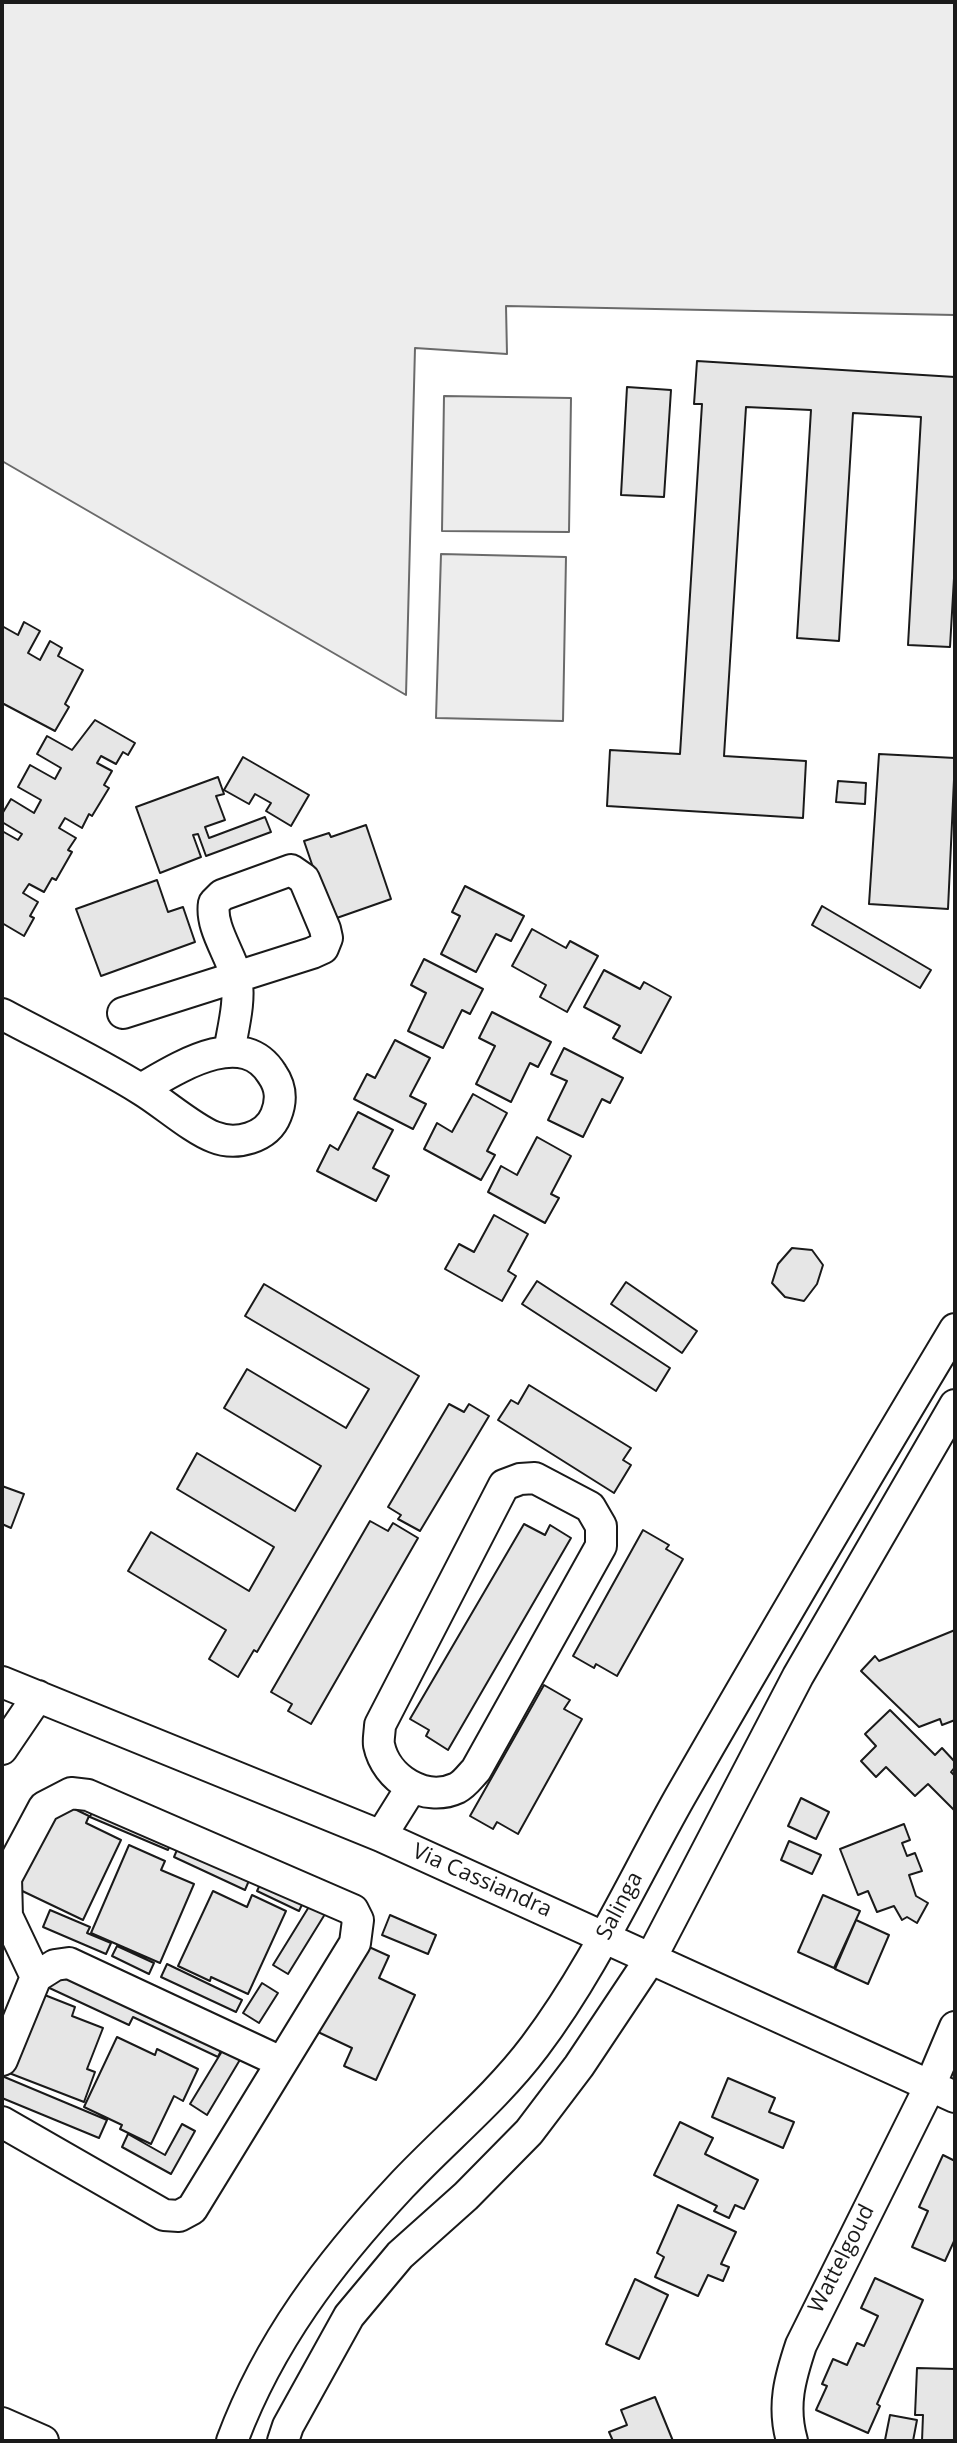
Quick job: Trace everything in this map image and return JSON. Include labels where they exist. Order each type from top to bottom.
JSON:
[{"type":"street","points":[[123,1013],[236,977],[238,995],[229,1052]]},
{"type":"street","points":[[2,1014],[141,1089],[213,1137],[237,1141],[259,1135],[273,1123],[280,1106],[280,1090],[263,1062],[248,1055],[229,1052],[203,1057],[141,1089]]},
{"type":"street","name":"Salinga","points":[[232,2441],[245,2405],[274,2347],[350,2242],[402,2185],[495,2094],[536,2045],[604,1936],[809,1572],[955,1329]]},
{"type":"street","points":[[283,2441],[288,2426],[349,2316],[400,2255],[466,2196],[529,2132],[579,2066],[651,1958],[798,1676],[955,1405]]},
{"type":"street","points":[[535,1478],[590,1507],[601,1526],[601,1546],[476,1770],[460,1787],[440,1793],[411,1788],[387,1765],[379,1744],[380,1725],[504,1485],[535,1478]]},
{"type":"street","name":"Via Cassiandra","points":[[2,1682],[381,1836],[942,2092]]},
{"type":"street","points":[[2,1749],[38,1696]]},
{"type":"street","points":[[381,1836],[411,1788]]},
{"type":"street","points":[[2,2122],[164,2215],[179,2216],[192,2209],[355,1943],[358,1920],[353,1910],[88,1795],[71,1793],[44,1807],[6,1878],[7,1916],[36,1977]]},
{"type":"street","points":[[2,2060],[36,1977],[55,1965],[69,1963],[281,2062]]},
{"type":"street","name":"Wattelgoud","points":[[792,2441],[787,2422],[787,2384],[801,2345],[942,2092],[955,2027]]},
{"type":"street","points":[[2,2423],[43,2441]]},
{"type":"shaded area","points":[[2,2],[955,2],[955,315],[506,306],[507,354],[415,348],[406,695],[2,461]]},
{"type":"shaded area","points":[[444,396],[571,398],[569,532],[442,531]]},
{"type":"shaded area","points":[[441,554],[566,557],[563,721],[436,718]]},
{"type":"building","points":[[697,361],[955,377],[955,561],[950,647],[908,645],[921,417],[853,413],[839,641],[797,638],[811,410],[746,407],[724,756],[806,761],[803,818],[607,806],[610,750],[680,754],[702,404],[694,404]]},
{"type":"building","points":[[627,387],[671,390],[664,497],[621,495]]},
{"type":"building","points":[[24,622],[40,631],[28,653],[40,660],[50,641],[62,648],[58,656],[83,670],[65,704],[69,707],[55,731],[2,703],[2,626],[18,635]]},
{"type":"building","points":[[95,720],[135,743],[128,755],[123,752],[116,764],[101,756],[97,763],[112,771],[104,785],[109,788],[82,828],[65,818],[59,828],[76,838],[68,850],[72,852],[56,880],[52,878],[44,892],[29,884],[23,893],[38,902],[24,936],[2,923],[2,831],[18,840],[22,834],[2,822],[2,814],[11,799],[34,813],[41,800],[18,787],[30,765],[55,779],[61,768],[37,754],[47,736],[72,750]]},
{"type":"building","points":[[879,754],[955,758],[948,909],[869,904]]},
{"type":"building","points":[[243,757],[309,795],[291,826],[266,811],[271,803],[255,794],[249,804],[224,790]]},
{"type":"building","points":[[218,777],[224,794],[216,796],[225,820],[205,827],[209,838],[265,817],[271,832],[206,856],[198,834],[193,835],[201,857],[160,873],[136,807]]},
{"type":"building","points":[[838,781],[866,783],[865,804],[836,802]]},
{"type":"building","points":[[366,825],[391,899],[331,920],[304,841],[329,833],[331,837]]},
{"type":"building","points":[[157,880],[168,912],[183,907],[195,942],[101,976],[76,909]]},
{"type":"building","points":[[465,886],[524,916],[511,941],[496,934],[476,972],[441,954],[460,916],[452,912]]},
{"type":"building","points":[[822,906],[931,970],[920,988],[812,925]]},
{"type":"building","points":[[532,929],[566,948],[570,941],[598,956],[567,1012],[540,997],[546,985],[512,966]]},
{"type":"building","points":[[424,959],[483,989],[470,1014],[462,1010],[443,1048],[408,1031],[426,993],[411,985]]},
{"type":"building","points":[[604,970],[640,989],[644,982],[671,997],[641,1053],[613,1038],[620,1026],[584,1007]]},
{"type":"building","points":[[492,1012],[551,1042],[538,1067],[530,1063],[511,1102],[476,1084],[495,1046],[479,1038]]},
{"type":"building","points":[[395,1040],[430,1058],[410,1096],[426,1104],[413,1129],[354,1099],[367,1074],[375,1078]]},
{"type":"building","points":[[564,1048],[623,1078],[610,1103],[602,1099],[583,1137],[548,1120],[567,1081],[551,1074]]},
{"type":"building","points":[[473,1094],[507,1113],[487,1151],[495,1155],[481,1180],[424,1149],[437,1123],[452,1132]]},
{"type":"building","points":[[358,1112],[393,1130],[373,1168],[389,1176],[376,1201],[317,1171],[330,1145],[338,1150]]},
{"type":"building","points":[[537,1137],[571,1156],[551,1194],[559,1198],[545,1223],[488,1192],[501,1166],[517,1175]]},
{"type":"building","points":[[494,1215],[528,1234],[508,1271],[516,1276],[502,1301],[445,1269],[459,1244],[474,1252]]},
{"type":"building","points":[[792,1248],[812,1250],[823,1265],[817,1284],[804,1301],[785,1297],[772,1283],[778,1264]]},
{"type":"building","points":[[537,1281],[670,1368],[656,1391],[522,1304]]},
{"type":"building","points":[[626,1282],[697,1331],[682,1353],[611,1304]]},
{"type":"building","points":[[264,1284],[419,1376],[257,1652],[254,1650],[238,1677],[209,1659],[226,1630],[128,1571],[151,1532],[249,1591],[274,1547],[177,1489],[197,1453],[295,1511],[321,1466],[224,1408],[247,1369],[346,1428],[369,1389],[245,1316]]},
{"type":"building","points":[[529,1385],[631,1448],[623,1460],[631,1465],[614,1493],[498,1420],[511,1400],[518,1404]]},
{"type":"building","points":[[449,1404],[464,1412],[469,1404],[489,1416],[420,1531],[398,1519],[401,1515],[388,1507]]},
{"type":"building","points":[[2,1486],[24,1494],[11,1528],[2,1524]]},
{"type":"building","points":[[370,1521],[388,1531],[393,1523],[418,1538],[311,1724],[288,1711],[292,1704],[271,1692]]},
{"type":"building","points":[[524,1524],[545,1535],[550,1525],[571,1538],[448,1750],[426,1736],[429,1730],[410,1719]]},
{"type":"building","points":[[643,1530],[669,1545],[666,1549],[683,1559],[617,1676],[573,1656]]},
{"type":"building","points":[[955,1630],[955,1720],[942,1725],[940,1719],[919,1727],[861,1671],[875,1656],[879,1661]]},
{"type":"building","points":[[544,1685],[570,1700],[564,1709],[582,1719],[518,1834],[497,1822],[493,1829],[470,1816]]},
{"type":"building","points":[[890,1710],[935,1755],[942,1748],[955,1762],[951,1772],[955,1776],[954,1810],[928,1784],[915,1796],[886,1767],[876,1777],[861,1761],[876,1746],[865,1734]]},
{"type":"building","points":[[801,1798],[829,1812],[816,1839],[788,1826]]},
{"type":"building","points":[[58,1801],[89,1816],[86,1823],[121,1840],[83,1920],[16,1888]]},
{"type":"building","points":[[96,1802],[174,1835],[168,1850],[90,1817]]},
{"type":"building","points":[[904,1824],[910,1840],[902,1843],[907,1856],[915,1853],[922,1871],[909,1875],[916,1896],[928,1903],[917,1923],[907,1917],[902,1920],[894,1906],[877,1912],[868,1891],[858,1895],[840,1849]]},
{"type":"building","points":[[182,1838],[253,1871],[245,1890],[174,1857]]},
{"type":"building","points":[[789,1841],[821,1855],[812,1874],[781,1860]]},
{"type":"building","points":[[129,1845],[165,1861],[161,1870],[194,1884],[160,1963],[91,1933]]},
{"type":"building","points":[[265,1874],[307,1894],[299,1911],[257,1891]]},
{"type":"building","points":[[213,1891],[247,1907],[252,1895],[286,1911],[248,1994],[178,1966]]},
{"type":"building","points":[[823,1895],[860,1911],[834,1968],[798,1952]]},
{"type":"building","points":[[315,1897],[330,1906],[288,1974],[273,1965]]},
{"type":"building","points":[[50,1910],[90,1927],[87,1933],[111,1943],[106,1954],[43,1927]]},
{"type":"building","points":[[390,1915],[436,1935],[428,1954],[382,1935]]},
{"type":"building","points":[[856,1920],[889,1935],[868,1984],[835,1969]]},
{"type":"building","points":[[358,1942],[389,1956],[379,1978],[415,1995],[376,2080],[344,2066],[352,2048],[318,2032]]},
{"type":"building","points":[[117,1946],[154,1963],[149,1974],[112,1956]]},
{"type":"building","points":[[167,1964],[242,2000],[236,2012],[161,1977]]},
{"type":"building","points":[[52,1967],[226,2040],[218,2057],[133,2017],[129,2025],[43,1985]]},
{"type":"building","points":[[262,1983],[278,1993],[259,2023],[243,2013]]},
{"type":"building","points":[[32,1990],[75,2007],[72,2016],[103,2028],[87,2069],[95,2072],[84,2102],[9,2073]]},
{"type":"building","points":[[117,2037],[155,2055],[157,2049],[198,2069],[183,2101],[174,2096],[151,2144],[120,2129],[122,2125],[84,2107]]},
{"type":"building","points":[[227,2043],[244,2053],[207,2115],[190,2104]]},
{"type":"building","points":[[2,2076],[107,2120],[99,2138],[2,2098]]},
{"type":"building","points":[[728,2078],[775,2098],[769,2112],[794,2122],[783,2148],[712,2117]]},
{"type":"building","points":[[680,2122],[713,2138],[705,2154],[758,2180],[744,2209],[735,2205],[729,2218],[714,2211],[717,2206],[654,2175]]},
{"type":"building","points":[[182,2124],[195,2131],[171,2174],[122,2147],[128,2134],[165,2155]]},
{"type":"building","points":[[943,2155],[955,2161],[955,2239],[945,2261],[912,2247],[928,2211],[919,2207]]},
{"type":"building","points":[[678,2205],[736,2232],[721,2264],[729,2267],[723,2281],[708,2275],[698,2296],[655,2277],[664,2257],[657,2253]]},
{"type":"building","points":[[875,2278],[923,2300],[877,2404],[880,2406],[868,2433],[816,2410],[827,2386],[822,2384],[833,2359],[847,2365],[857,2343],[864,2346],[878,2316],[861,2308]]},
{"type":"building","points":[[635,2279],[668,2295],[639,2359],[606,2344]]},
{"type":"building","points":[[917,2368],[955,2369],[955,2441],[922,2441],[923,2415],[915,2415]]},
{"type":"building","points":[[655,2397],[673,2441],[613,2441],[609,2432],[627,2425],[621,2410]]},
{"type":"building","points":[[890,2415],[917,2420],[913,2441],[885,2440]]}]
